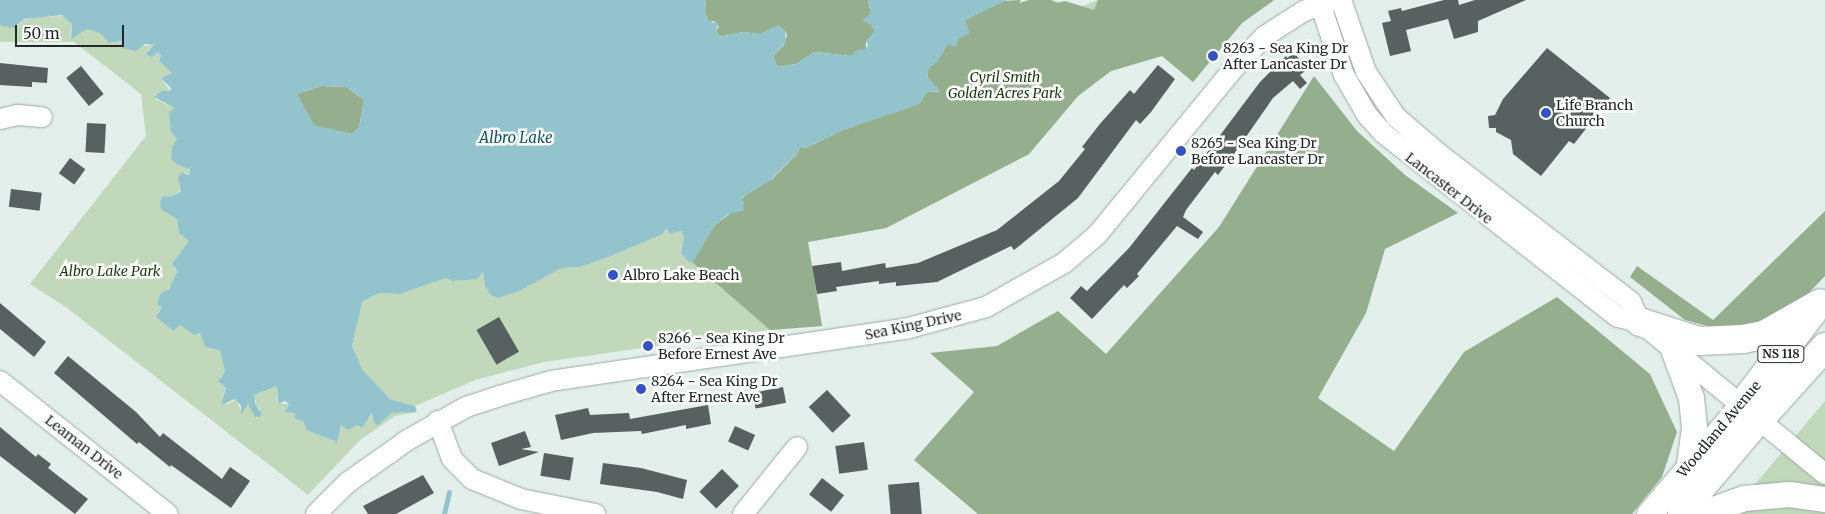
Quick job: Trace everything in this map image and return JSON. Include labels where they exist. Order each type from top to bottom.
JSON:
[{"type":"highway","points":[[1640,322],[1699,341],[1743,339],[1764,335],[1822,300]]},
{"type":"highway","name":"Woodland Avenue","points":[[1751,412],[1822,300]]},
{"type":"highway","name":"Woodland Avenue","points":[[1751,412],[1825,347]]},
{"type":"main road","points":[[1673,349],[1691,398],[1694,428],[1689,464]]},
{"type":"main road","name":"Woodland Avenue","points":[[1649,514],[1689,464],[1751,412]]},
{"type":"main road","name":"Woodland Avenue","points":[[1680,514],[1751,412]]},
{"type":"main road","points":[[1698,514],[1744,498],[1789,494],[1825,499]]},
{"type":"street","name":"Lancaster Drive","points":[[1341,0],[1366,72],[1396,117],[1438,154],[1631,302],[1640,322],[1825,474]]},
{"type":"street","name":"Lancaster Drive","points":[[1325,2],[1344,75],[1367,115],[1383,133],[1618,317],[1640,322]]},
{"type":"street","name":"Sea King Drive","points":[[316,514],[347,483],[378,459],[438,421],[466,407],[551,381],[905,330],[986,307],[1064,263],[1097,235],[1236,66],[1266,36],[1304,11],[1325,2]]},
{"type":"street","points":[[0,119],[18,115],[42,117]]},
{"type":"street","name":"Leaman Drive","points":[[0,381],[168,514]]},
{"type":"street","points":[[438,421],[452,459],[472,479],[522,499],[595,514]]},
{"type":"street","points":[[743,514],[797,447]]},
{"type":"green space","points":[[706,0],[868,0],[871,14],[863,20],[871,24],[875,31],[866,42],[866,49],[851,56],[815,52],[796,64],[777,67],[773,56],[784,45],[787,35],[785,31],[778,26],[759,34],[743,32],[719,37],[716,30],[719,27],[714,21],[709,22],[705,13]]},
{"type":"green space","points":[[1021,0],[1019,3],[1023,5],[1029,0],[1051,0],[1080,7],[1098,0],[1274,0],[1242,23],[1193,82],[1162,56],[1111,71],[1078,96],[1029,154],[886,228],[808,242],[822,326],[770,330],[544,362],[475,380],[415,406],[390,399],[362,369],[352,346],[358,316],[361,303],[379,293],[400,294],[446,278],[456,281],[479,276],[484,272],[484,275],[511,293],[561,268],[580,267],[606,258],[663,234],[666,228],[670,234],[681,231],[684,237],[681,251],[693,262],[1004,1]]},
{"type":"green space","name":"Cyril Smith Golden Acres Park","points":[[1021,0],[1019,3],[1029,0],[1051,0],[1057,3],[1065,1],[1094,10],[1098,0],[1274,0],[1242,23],[1193,82],[1162,56],[1111,71],[1078,96],[1029,154],[886,228],[808,242],[822,326],[770,330],[692,262],[715,225],[744,203],[741,200],[744,196],[772,179],[798,153],[800,147],[806,148],[843,130],[919,104],[927,92],[939,92],[929,80],[927,71],[948,44],[956,46],[958,39],[966,34],[965,20],[1004,1]]},
{"type":"green space","name":"Albro Lake Park","points":[[65,16],[72,24],[70,37],[87,29],[100,33],[109,43],[122,41],[124,48],[154,45],[145,53],[154,57],[158,52],[161,56],[159,61],[172,73],[161,78],[170,91],[161,91],[155,99],[175,108],[171,130],[177,139],[171,157],[180,166],[189,167],[190,174],[184,172],[179,181],[181,190],[171,197],[164,196],[160,205],[177,219],[179,233],[189,241],[173,268],[177,271],[172,283],[165,293],[160,294],[157,303],[162,307],[157,314],[172,330],[180,325],[194,334],[200,333],[208,349],[221,350],[225,372],[220,377],[220,383],[226,388],[223,395],[226,404],[236,400],[242,413],[244,406],[250,405],[256,418],[260,417],[261,410],[256,406],[256,400],[253,400],[254,395],[277,386],[277,403],[289,404],[286,412],[295,413],[295,419],[303,421],[305,427],[336,442],[341,425],[347,429],[357,425],[361,428],[373,413],[379,424],[392,413],[417,412],[395,416],[360,440],[308,495],[67,308],[30,284],[146,136],[141,94],[74,42],[0,42],[0,25],[19,25],[23,20]]},
{"type":"green space","points":[[1314,76],[1357,131],[1405,175],[1458,213],[1385,249],[1366,313],[1318,398],[1394,451],[1464,352],[1557,297],[1650,374],[1677,432],[1662,477],[1632,514],[978,514],[914,460],[974,392],[930,353],[997,346],[1058,311],[1106,354],[1219,227]]},
{"type":"green space","points":[[321,86],[346,87],[364,100],[359,128],[352,134],[314,126],[297,94]]},
{"type":"green space","points":[[1825,211],[1825,276],[1799,303],[1741,335],[1685,320],[1630,277],[1637,266],[1713,320]]},
{"type":"green space","points":[[1825,401],[1825,514],[1730,514]]},
{"type":"water","name":"Albro Lake","points":[[0,0],[706,0],[705,13],[709,22],[719,23],[716,30],[720,37],[743,32],[759,34],[778,26],[785,31],[786,42],[773,56],[778,67],[796,64],[815,52],[851,56],[857,50],[866,49],[868,45],[866,41],[875,31],[871,24],[863,20],[871,13],[868,0],[1007,0],[965,20],[970,33],[958,39],[955,47],[948,44],[938,61],[929,68],[927,77],[940,91],[927,92],[919,104],[843,130],[806,148],[800,147],[798,153],[769,181],[742,197],[744,210],[727,215],[715,225],[693,262],[689,262],[681,253],[684,237],[681,231],[670,234],[666,228],[663,234],[606,258],[580,267],[561,268],[521,290],[498,298],[491,295],[485,286],[483,272],[477,279],[453,281],[446,278],[400,294],[379,293],[362,302],[352,346],[362,369],[390,399],[415,406],[417,412],[392,413],[378,425],[374,423],[372,413],[362,428],[357,425],[348,430],[341,425],[337,442],[307,430],[303,421],[295,419],[295,413],[285,412],[289,404],[285,401],[278,404],[277,386],[254,395],[256,406],[262,413],[260,417],[255,417],[248,404],[241,415],[241,406],[235,399],[221,405],[226,388],[218,381],[225,372],[220,350],[206,348],[200,333],[194,335],[180,325],[173,331],[156,317],[162,307],[157,304],[160,294],[169,289],[177,271],[172,264],[189,241],[179,233],[177,219],[161,209],[160,201],[163,196],[171,197],[181,191],[178,177],[182,172],[189,175],[190,169],[178,165],[171,159],[172,147],[177,139],[171,132],[169,112],[175,108],[154,97],[161,91],[170,91],[171,88],[161,78],[172,73],[159,61],[161,56],[158,52],[153,57],[145,54],[154,45],[145,44],[136,51],[122,48],[122,41],[109,43],[100,33],[87,29],[71,39],[72,24],[62,15],[24,19],[14,28],[0,25]],"holes":[[[321,86],[346,87],[364,100],[359,128],[352,134],[314,125],[297,94]]]},
{"type":"building","points":[[1444,0],[1458,0],[1459,5],[1475,0],[1526,0],[1478,21],[1478,32],[1454,39],[1448,19],[1406,30],[1411,51],[1390,56],[1382,23],[1391,21],[1388,11],[1401,8],[1402,11]]},
{"type":"building","name":"Life Branch Church","points":[[1547,48],[1610,98],[1574,144],[1569,141],[1541,176],[1513,154],[1511,140],[1496,132],[1496,128],[1489,128],[1488,116],[1495,115],[1503,99]]},
{"type":"building","points":[[1294,53],[1308,69],[1300,75],[1307,83],[1300,89],[1293,81],[1273,98],[1218,175],[1215,172],[1186,210],[1183,217],[1203,232],[1198,239],[1177,226],[1137,274],[1139,276],[1127,288],[1124,285],[1092,319],[1070,298],[1081,286],[1087,291],[1129,248],[1192,168],[1194,170],[1260,82],[1286,56],[1287,58]]},
{"type":"building","points":[[0,63],[48,68],[47,83],[32,82],[32,87],[0,85]]},
{"type":"building","points":[[1158,65],[1175,79],[1151,112],[1140,124],[1136,120],[1078,198],[1014,250],[1011,246],[937,282],[896,286],[896,282],[879,284],[879,281],[836,287],[837,291],[817,294],[812,266],[841,262],[842,271],[885,263],[886,268],[918,263],[997,230],[1059,181],[1085,149],[1082,147],[1099,125],[1130,90],[1134,94]]},
{"type":"building","points":[[81,66],[104,94],[89,106],[66,78]]},
{"type":"building","points":[[87,123],[106,124],[104,153],[85,152]]},
{"type":"building","points":[[70,158],[85,169],[74,185],[59,173]]},
{"type":"building","points":[[11,189],[42,193],[40,211],[9,207]]},
{"type":"building","points":[[0,303],[46,342],[34,357],[0,329]]},
{"type":"building","points":[[499,317],[519,352],[496,365],[476,330]]},
{"type":"building","points":[[68,356],[136,412],[160,437],[163,433],[222,479],[230,467],[250,481],[231,508],[171,465],[170,467],[139,442],[137,444],[54,373]]},
{"type":"building","points":[[783,387],[786,403],[756,409],[753,393]]},
{"type":"building","points":[[827,390],[851,416],[833,433],[809,407]]},
{"type":"building","points":[[708,405],[711,424],[686,429],[686,425],[642,434],[641,431],[593,433],[561,440],[555,415],[588,408],[590,415],[629,413],[630,419]]},
{"type":"building","points":[[735,426],[755,435],[748,450],[728,442]]},
{"type":"building","points":[[0,427],[36,457],[38,454],[51,464],[48,468],[88,499],[75,514],[0,456]]},
{"type":"building","points":[[525,431],[531,447],[521,449],[539,452],[499,466],[491,443]]},
{"type":"building","points":[[864,442],[868,470],[839,474],[835,446]]},
{"type":"building","points":[[544,453],[574,458],[570,480],[540,476]]},
{"type":"building","points":[[603,463],[641,468],[687,480],[683,499],[657,492],[600,484]]},
{"type":"building","points":[[722,469],[739,486],[716,509],[699,492]]},
{"type":"building","points":[[423,475],[434,493],[396,514],[368,514],[363,506]]},
{"type":"building","points":[[822,478],[844,495],[831,512],[809,495]]},
{"type":"building","points":[[919,482],[922,514],[891,514],[888,485]]},
{"type":"waterway","points":[[444,514],[449,493]]},
{"type":"place","name":"8263 - Sea King Dr After Lancaster Dr","points":[[1213,56]]},
{"type":"place","name":"Life Branch Church","points":[[1546,113]]},
{"type":"place","name":"8265 - Sea King Dr Before Lancaster Dr","points":[[1181,151]]},
{"type":"place","name":"Albro Lake Beach","points":[[613,275]]},
{"type":"place","name":"8266 - Sea King Dr Before Ernest Ave","points":[[648,346]]},
{"type":"place","name":"8264 - Sea King Dr After Ernest Ave","points":[[641,389]]}]
